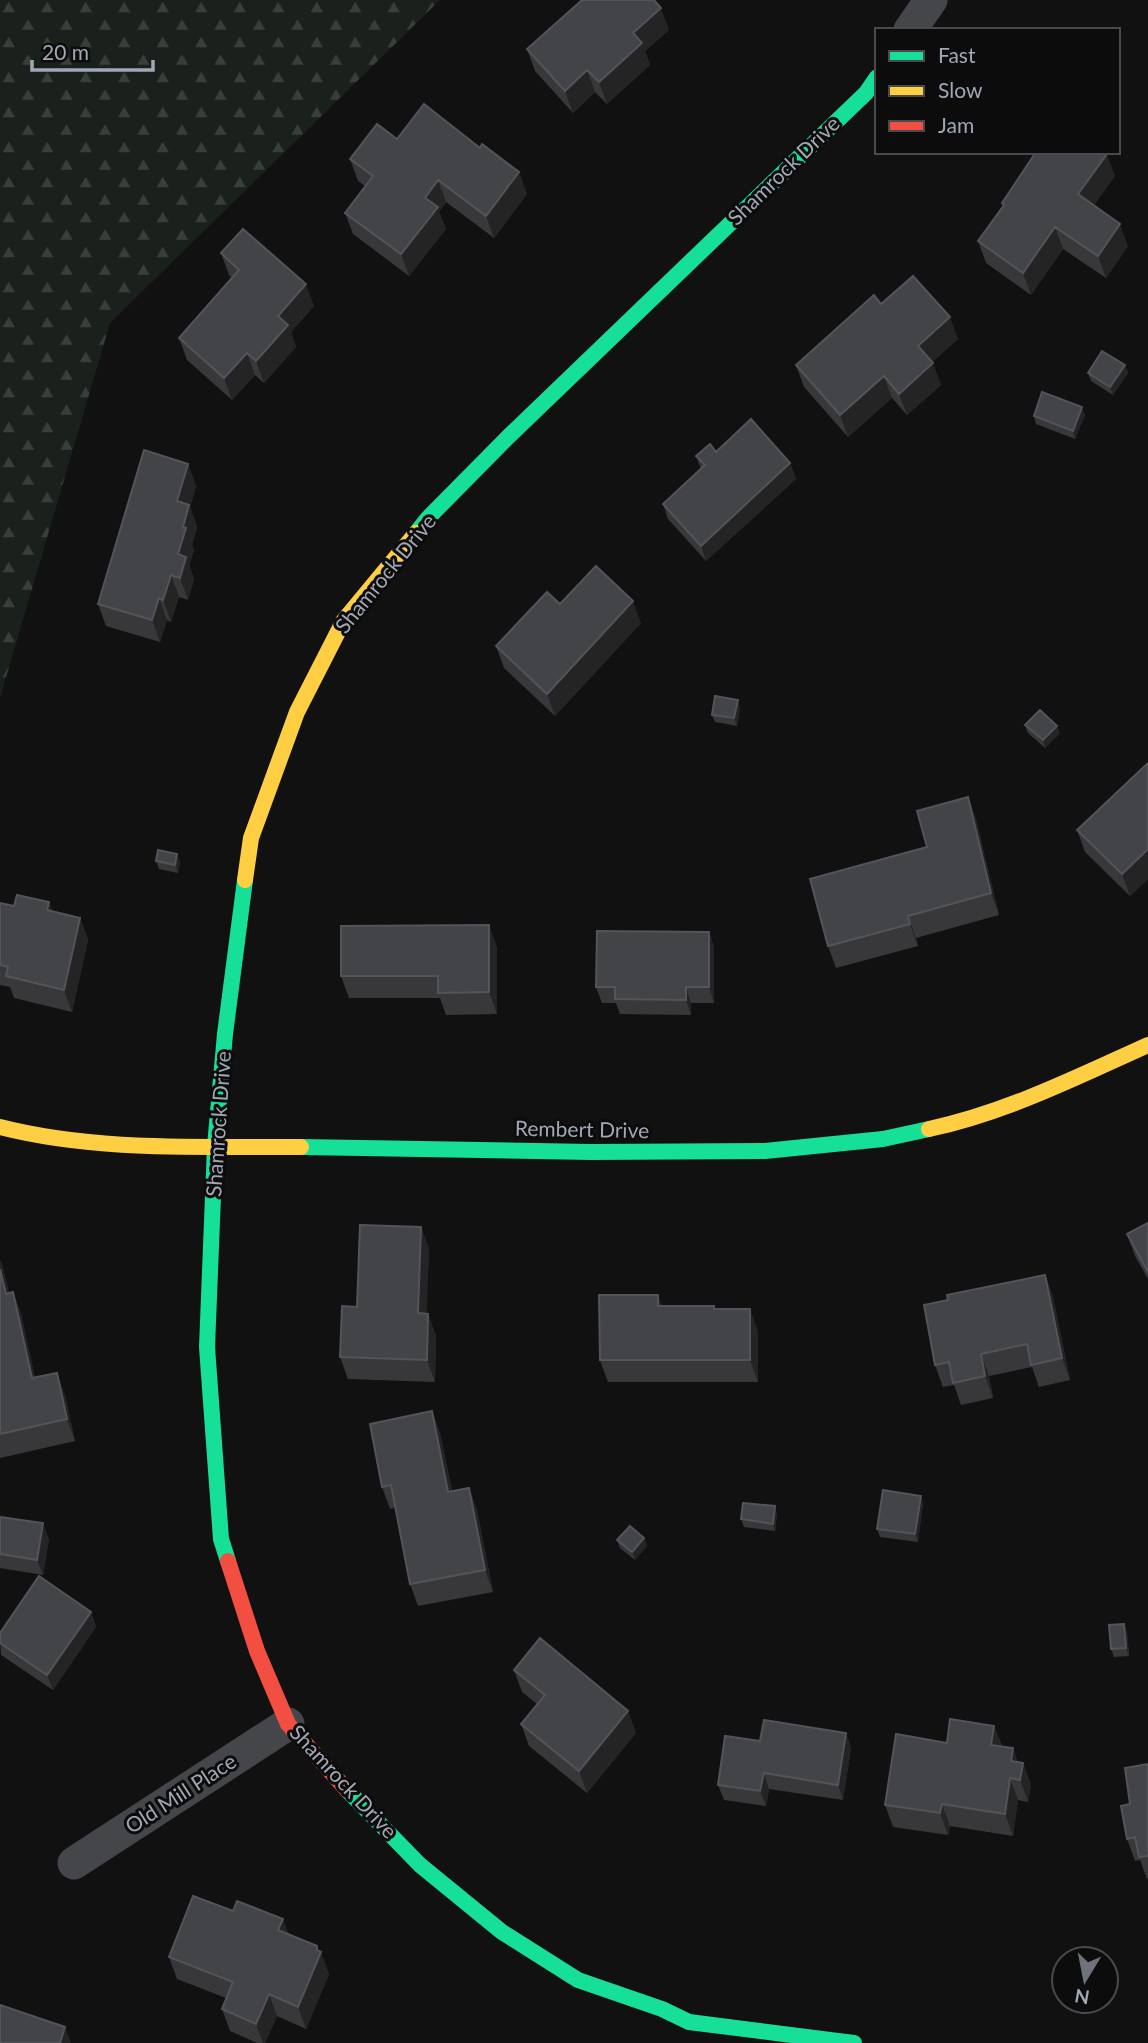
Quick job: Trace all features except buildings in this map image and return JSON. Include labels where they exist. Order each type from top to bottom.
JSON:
[{"type":"street","points":[[911,28],[931,0]]},
{"type":"street","name":"Shamrock Drive","points":[[854,2043],[689,2022],[662,2009],[578,1980],[502,1932],[420,1865],[343,1786],[288,1724],[257,1651],[220,1539],[207,1347],[215,1146],[228,1006],[251,838],[297,712],[344,620],[437,509],[543,403],[866,93],[875,80]]},
{"type":"street","name":"Rembert Drive","points":[[0,1127],[31,1135],[144,1147],[591,1153],[752,1151],[883,1139],[964,1122],[1043,1092],[1148,1045]]},
{"type":"street","name":"Old Mill Place","points":[[74,1863],[288,1724]]},
{"type":"green space","points":[[0,0],[440,0],[110,323],[0,698]]},
{"type":"traffic: fast","points":[[416,533],[508,437],[866,93],[875,80]]},
{"type":"traffic: fast","points":[[228,1561],[221,1539],[207,1347],[215,1146],[225,1034],[245,880]]},
{"type":"traffic: fast","points":[[301,1147],[591,1152],[765,1151],[883,1139],[929,1129]]},
{"type":"traffic: fast","points":[[347,1790],[420,1865],[502,1932],[578,1980],[662,2009],[689,2022],[854,2043]]},
{"type":"traffic: slow","points":[[245,880],[251,838],[297,712],[344,620],[416,533]]},
{"type":"traffic: slow","points":[[929,1129],[1013,1104],[1148,1045]]},
{"type":"traffic: slow","points":[[0,1127],[74,1141],[112,1144],[301,1147]]},
{"type":"traffic: jam","points":[[228,1561],[257,1651],[288,1724],[347,1790]]}]
